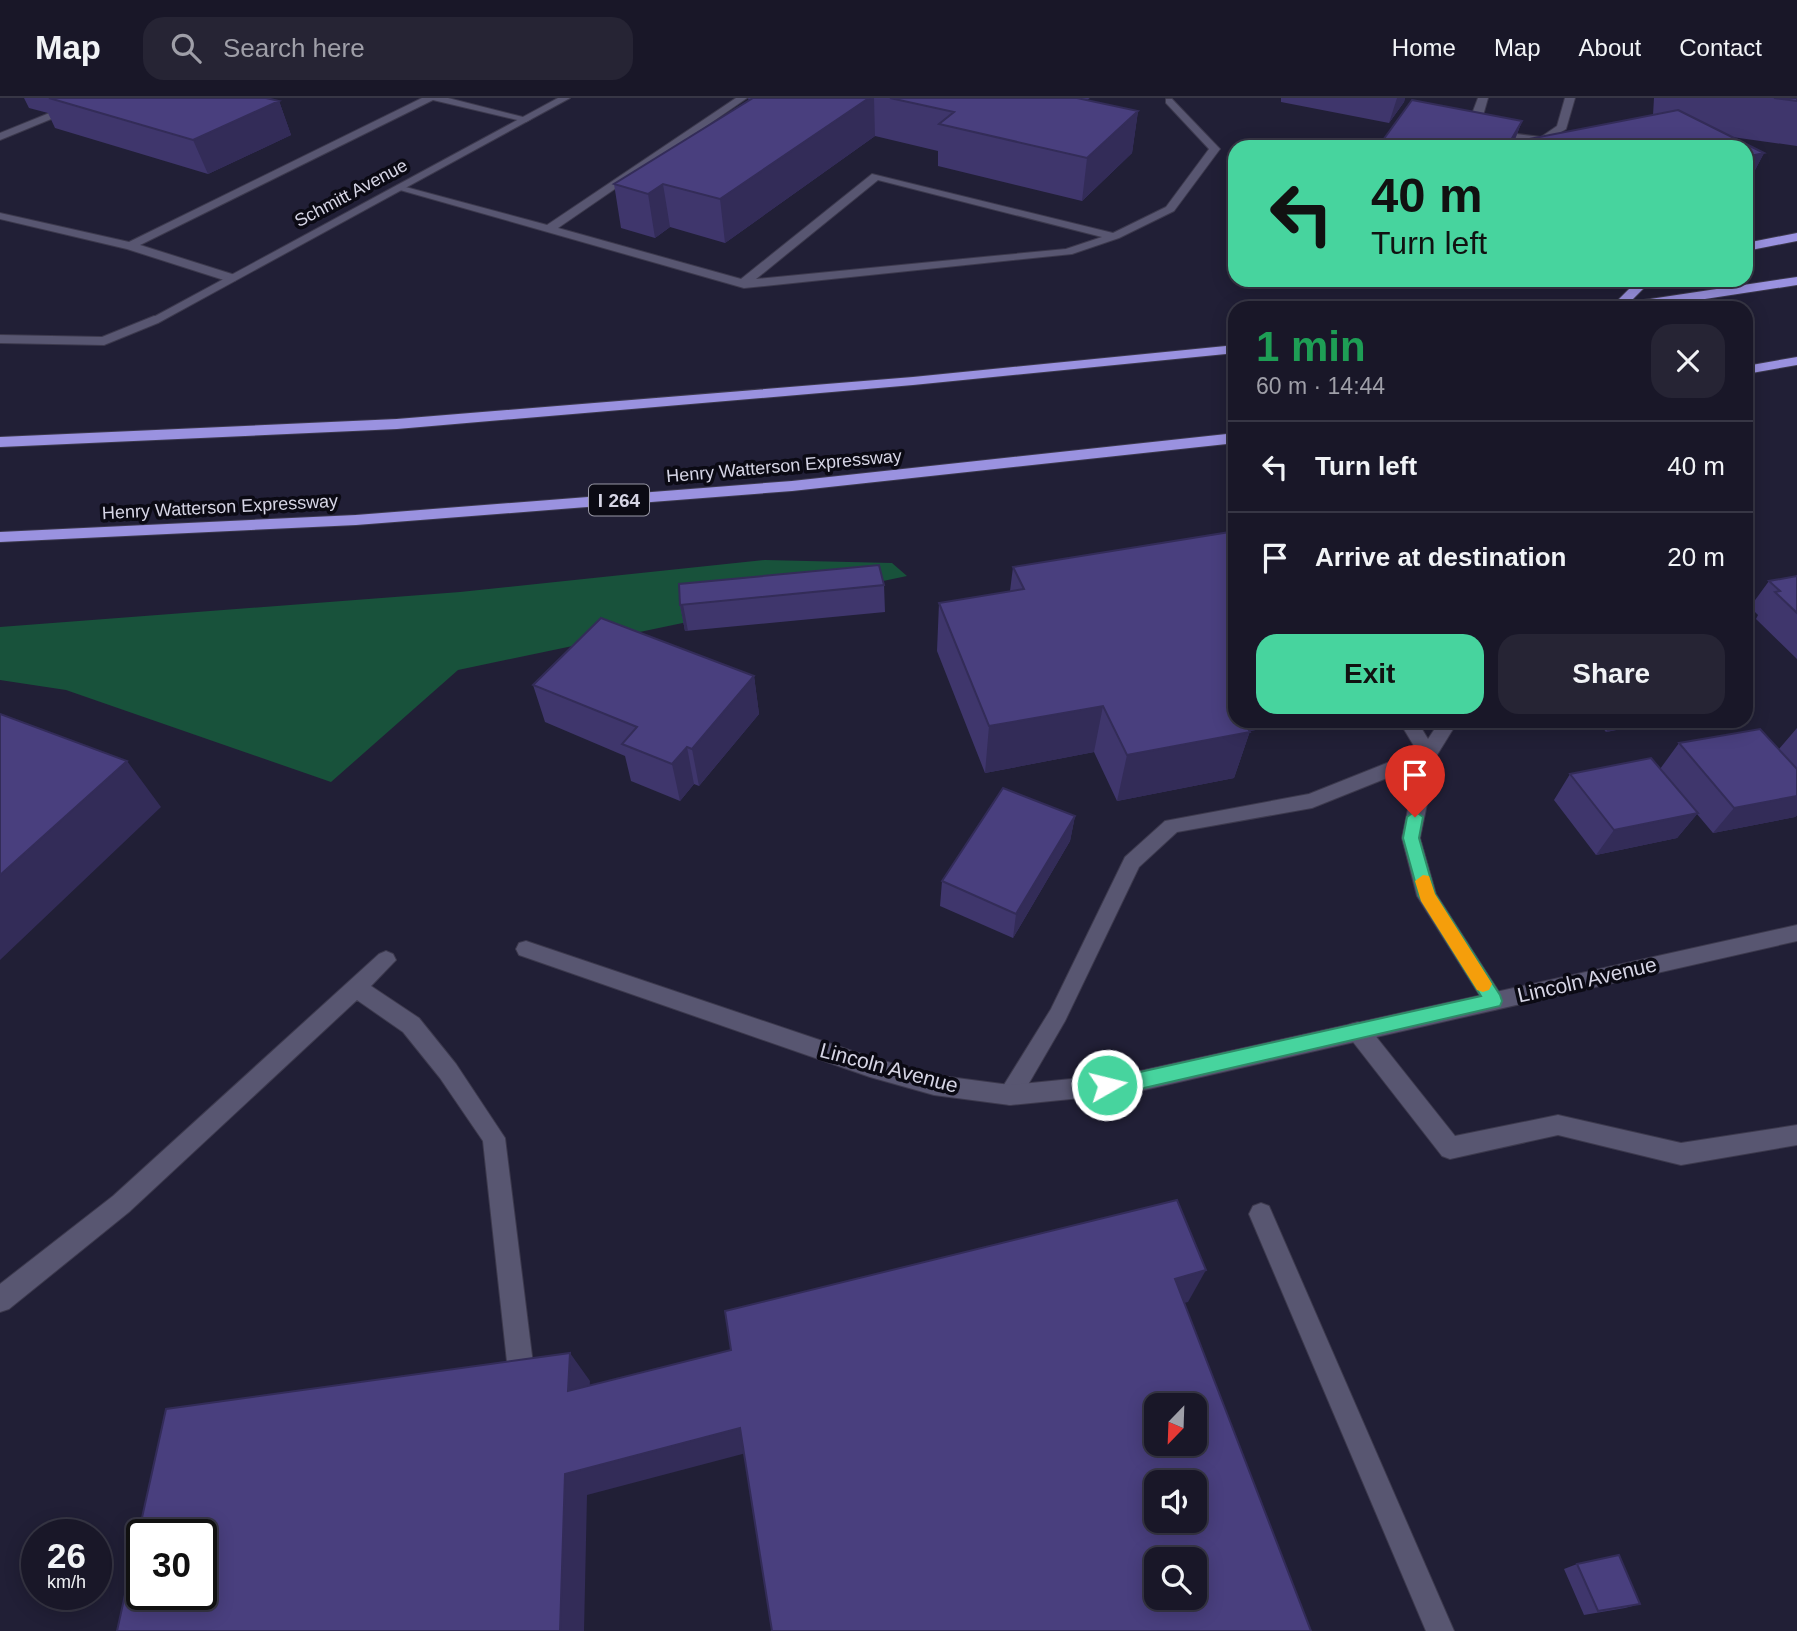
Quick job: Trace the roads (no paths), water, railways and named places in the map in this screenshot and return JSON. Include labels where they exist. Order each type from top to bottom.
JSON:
[{"type":"highway","points":[[1753,246],[1797,237]]},
{"type":"highway","points":[[1665,301],[1797,281]]},
{"type":"highway","points":[[1625,301],[1638,287]]},
{"type":"highway","points":[[0,442],[397,424],[968,376],[1228,350]]},
{"type":"highway","points":[[1753,369],[1797,361]]},
{"type":"highway","points":[[1753,369],[1797,368]]},
{"type":"highway","name":"Henry Watterson Expressway","points":[[0,537],[356,520],[792,486],[1228,439]]},
{"type":"street","points":[[130,246],[432,98],[526,119]]},
{"type":"street","name":"Schmitt Avenue","points":[[0,339],[104,341],[154,320],[565,98]]},
{"type":"street","points":[[549,229],[742,98]]},
{"type":"street","points":[[1483,98],[1475,119],[1475,128],[1500,135],[1543,140],[1562,127],[1570,98]]},
{"type":"street","points":[[398,188],[744,284],[1068,252],[1115,236],[1170,209],[1215,149],[1169,101]]},
{"type":"street","points":[[0,136],[52,115]]},
{"type":"street","points":[[744,284],[876,176],[1115,236]]},
{"type":"street","points":[[0,216],[130,246],[231,278]]},
{"type":"street","points":[[1412,728],[1428,754]]},
{"type":"street","points":[[1445,728],[1428,754],[1411,838],[1427,896],[1494,1001]]},
{"type":"street","points":[[1010,1095],[1058,1015],[1132,862],[1172,826],[1312,801],[1428,754]]},
{"type":"street","name":"Lincoln Avenue","points":[[526,949],[870,1067],[934,1085],[1010,1095],[1131,1083],[1797,933]]},
{"type":"street","points":[[0,1300],[121,1204],[386,960]]},
{"type":"street","points":[[357,988],[411,1025],[448,1071],[495,1138],[502,1222],[522,1380]]},
{"type":"street","points":[[1357,1031],[1450,1148],[1558,1125],[1681,1154],[1797,1135]]},
{"type":"street","points":[[1261,1214],[1440,1631]]}]
